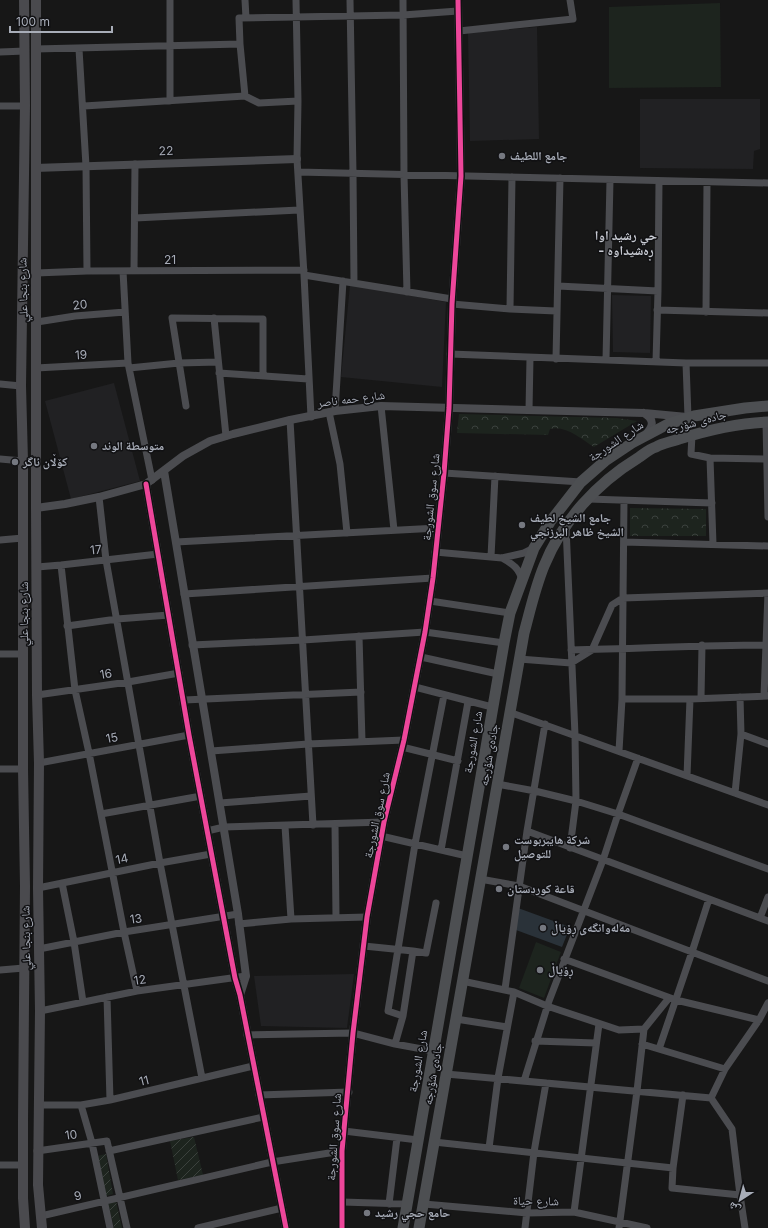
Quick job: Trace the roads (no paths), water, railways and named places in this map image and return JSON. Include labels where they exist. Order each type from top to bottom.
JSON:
[{"type":"main road","name":"شارع بنجا علي","points":[[24,0],[25,51],[21,386],[23,461],[23,769],[25,886],[23,1165],[25,1228]]},
{"type":"main road","name":"شارع بنجا علي","points":[[36,0],[36,695],[39,762],[38,888],[40,1011],[38,1185],[42,1228]]},
{"type":"main road","name":"شارع الشورجة","points":[[403,1228],[495,688],[510,613],[534,548],[550,522],[581,482],[605,461],[646,435],[668,424],[688,417],[768,406]]},
{"type":"main road","name":"جادەی شۆرجە","points":[[419,1228],[519,659],[524,633],[544,565],[566,525],[601,484],[629,463],[656,447],[692,435],[732,425],[767,422]]},
{"type":"main road","points":[[23,508],[36,508]]},
{"type":"main road","points":[[495,688],[513,691]]},
{"type":"main road","points":[[23,1089],[39,1089]]},
{"type":"street","points":[[170,0],[170,101]]},
{"type":"street","points":[[245,0],[246,18]]},
{"type":"street","points":[[296,0],[298,101],[297,159],[304,272],[310,417]]},
{"type":"street","points":[[350,0],[354,283]]},
{"type":"street","points":[[403,0],[404,175],[407,292]]},
{"type":"street","name":"شارع سوق الشورجة","points":[[342,1228],[342,1151],[349,1092],[353,1034],[367,917],[381,836],[403,743],[426,632],[444,473],[449,408],[452,302],[460,176],[458,0]]},
{"type":"street","points":[[459,31],[573,19],[570,0]]},
{"type":"street","points":[[245,96],[239,18],[403,15],[458,11]]},
{"type":"street","points":[[35,49],[240,44]]},
{"type":"street","points":[[79,49],[84,106],[87,272]]},
{"type":"street","points":[[0,52],[25,51]]},
{"type":"street","points":[[84,106],[245,96],[259,103],[298,101]]},
{"type":"street","points":[[0,106],[24,106]]},
{"type":"street","name":"22","points":[[35,168],[297,159]]},
{"type":"street","points":[[134,271],[135,164]]},
{"type":"street","points":[[298,172],[768,184]]},
{"type":"street","points":[[510,309],[512,177]]},
{"type":"street","points":[[556,359],[560,178]]},
{"type":"street","points":[[606,360],[610,180]]},
{"type":"street","points":[[656,361],[659,181]]},
{"type":"street","points":[[706,312],[707,182]]},
{"type":"street","points":[[134,218],[300,210]]},
{"type":"street","points":[[123,271],[129,365],[149,482],[158,554],[207,831],[235,978],[240,995],[286,1228]]},
{"type":"street","name":"21","points":[[36,273],[123,271],[304,272],[343,282],[407,292],[452,302],[510,309],[556,311]]},
{"type":"street","points":[[343,282],[332,412],[340,464],[346,533]]},
{"type":"street","points":[[558,286],[658,291]]},
{"type":"street","points":[[657,310],[768,313]]},
{"type":"street","name":"20","points":[[37,322],[75,316],[125,312]]},
{"type":"street","points":[[186,406],[172,318],[264,319],[263,376]]},
{"type":"street","points":[[214,318],[226,436]]},
{"type":"street","points":[[450,354],[686,363],[768,363]]},
{"type":"street","points":[[530,358],[530,410]]},
{"type":"street","name":"19","points":[[36,368],[218,362]]},
{"type":"street","points":[[686,363],[688,417]]},
{"type":"street","points":[[219,373],[308,379]]},
{"type":"street","points":[[0,384],[21,386]]},
{"type":"street","points":[[381,406],[394,530]]},
{"type":"street","name":"شارع حمه ناصر","points":[[36,508],[98,497],[149,482],[197,447],[210,441],[290,420],[332,412],[381,406],[644,413],[688,417]]},
{"type":"street","points":[[644,413],[650,417],[653,423],[651,430],[646,435]]},
{"type":"street","points":[[290,420],[313,825]]},
{"type":"street","points":[[767,422],[768,517]]},
{"type":"street","points":[[692,435],[691,454],[710,458],[767,459]]},
{"type":"street","points":[[710,458],[713,544]]},
{"type":"street","points":[[0,459],[23,461]]},
{"type":"street","points":[[164,471],[238,914],[246,976],[240,995]]},
{"type":"street","points":[[444,473],[581,482]]},
{"type":"street","points":[[491,557],[495,476]]},
{"type":"street","points":[[98,497],[106,560],[160,863],[202,1078]]},
{"type":"street","points":[[588,499],[712,504]]},
{"type":"street","points":[[619,751],[623,649],[624,501]]},
{"type":"street","points":[[566,525],[576,801],[570,848]]},
{"type":"street","points":[[176,542],[438,528]]},
{"type":"street","points":[[0,540],[23,538]]},
{"type":"street","points":[[624,542],[768,546]]},
{"type":"street","points":[[435,552],[502,558],[524,553],[534,548]]},
{"type":"street","name":"17","points":[[37,567],[158,554]]},
{"type":"street","points":[[502,558],[518,569],[521,574],[522,581]]},
{"type":"street","points":[[61,565],[75,690],[137,991]]},
{"type":"street","points":[[184,594],[433,578]]},
{"type":"street","points":[[519,659],[571,663],[592,650],[612,605],[623,598],[768,593],[766,696],[740,698],[622,699]]},
{"type":"street","points":[[430,601],[510,613]]},
{"type":"street","points":[[67,626],[117,619],[169,616]]},
{"type":"street","points":[[192,644],[303,640],[426,632],[504,643]]},
{"type":"street","points":[[359,636],[362,741]]},
{"type":"street","points":[[571,650],[702,645],[767,645]]},
{"type":"street","points":[[701,698],[702,645]]},
{"type":"street","points":[[0,654],[23,654]]},
{"type":"street","points":[[421,657],[498,674]]},
{"type":"street","name":"16","points":[[36,695],[179,673]]},
{"type":"street","points":[[414,687],[492,707]]},
{"type":"street","points":[[184,700],[361,692]]},
{"type":"street","points":[[403,1016],[388,1012],[415,844],[444,695]]},
{"type":"street","points":[[735,793],[741,734],[740,698]]},
{"type":"street","points":[[687,776],[690,699]]},
{"type":"street","points":[[441,850],[468,702]]},
{"type":"street","points":[[510,712],[768,805]]},
{"type":"street","points":[[505,989],[527,831],[535,791],[545,724]]},
{"type":"street","points":[[741,734],[768,744]]},
{"type":"street","name":"15","points":[[39,762],[189,735]]},
{"type":"street","points":[[211,751],[362,741],[403,743],[458,761]]},
{"type":"street","points":[[524,1081],[535,1041],[547,1006],[603,860],[638,758]]},
{"type":"street","points":[[0,770],[23,769]]},
{"type":"street","points":[[497,784],[576,801],[618,814],[768,869]]},
{"type":"street","points":[[101,814],[201,796]]},
{"type":"street","points":[[220,803],[311,796]]},
{"type":"street","points":[[207,831],[224,828],[384,822]]},
{"type":"street","points":[[335,824],[336,918]]},
{"type":"street","points":[[285,826],[291,919]]},
{"type":"street","points":[[527,831],[768,921]]},
{"type":"street","points":[[381,836],[467,856]]},
{"type":"street","name":"14","points":[[38,888],[112,872],[212,854]]},
{"type":"street","points":[[480,880],[519,886],[768,981]]},
{"type":"street","points":[[62,883],[74,942],[83,1002]]},
{"type":"street","points":[[760,918],[768,897]]},
{"type":"street","points":[[659,1049],[672,999],[692,952],[709,899]]},
{"type":"street","points":[[364,946],[426,953],[436,903]]},
{"type":"street","name":"13","points":[[39,949],[124,932],[238,914]]},
{"type":"street","points":[[239,924],[291,919],[367,917]]},
{"type":"street","points":[[395,1044],[403,1016],[413,951]]},
{"type":"street","points":[[564,959],[672,999],[759,1020]]},
{"type":"street","points":[[0,970],[24,968]]},
{"type":"street","name":"12","points":[[40,1011],[137,991],[246,976]]},
{"type":"street","points":[[462,981],[505,989],[547,1006],[619,1030],[644,1029]]},
{"type":"street","points":[[488,1148],[498,1078],[514,992]]},
{"type":"street","points":[[107,997],[110,1100]]},
{"type":"street","points":[[619,1225],[638,1091],[644,1029],[672,999]]},
{"type":"street","points":[[711,1098],[725,1069],[759,1020],[768,1003]]},
{"type":"street","points":[[456,1019],[507,1027]]},
{"type":"street","points":[[574,1212],[599,1024]]},
{"type":"street","points":[[247,1035],[353,1034],[433,1051]]},
{"type":"street","points":[[535,1041],[596,1043]]},
{"type":"street","points":[[642,1044],[725,1069]]},
{"type":"street","name":"11","points":[[38,1105],[81,1105],[110,1100],[253,1066]]},
{"type":"street","points":[[446,1074],[711,1098],[732,1129],[745,1228]]},
{"type":"street","points":[[525,1228],[534,1152],[546,1083]]},
{"type":"street","points":[[259,1095],[349,1092]]},
{"type":"street","points":[[683,1095],[673,1168],[672,1188],[740,1195]]},
{"type":"street","points":[[81,1105],[92,1143],[110,1228]]},
{"type":"street","points":[[127,1228],[109,1151],[263,1117]]},
{"type":"street","points":[[344,1131],[418,1140]]},
{"type":"street","points":[[389,1204],[397,1138]]},
{"type":"street","name":"10","points":[[38,1151],[107,1141],[109,1151]]},
{"type":"street","points":[[434,1142],[673,1168]]},
{"type":"street","name":"9","points":[[41,1216],[272,1162],[342,1151]]},
{"type":"street","points":[[0,1165],[23,1165]]},
{"type":"street","points":[[342,1202],[407,1204]]},
{"type":"street","name":"شارع حياة","points":[[424,1204],[527,1213],[574,1212],[619,1225],[647,1228]]},
{"type":"street","points":[[198,1228],[282,1208]]},
{"type":"place","name":"جامع اللطيف","points":[[502,156]]},
{"type":"place","name":"متوسطة الوند","points":[[94,446]]},
{"type":"place","name":"کۆڵان ئاگر","points":[[15,462]]},
{"type":"place","name":"جامع الشيخ لطيف الشيخ ظاهر البرزنجي","points":[[522,525]]},
{"type":"place","name":"شركة هايبربوست للتوصيل","points":[[506,847]]},
{"type":"place","name":"قاعة كوردستان","points":[[499,889]]},
{"type":"place","name":"مەلەوانگەی ڕۆیاڵ","points":[[543,928]]},
{"type":"place","name":"ڕۆیاڵ","points":[[540,970]]},
{"type":"place","name":"حامع حجي رشيد","points":[[367,1213]]},
{"type":"district","name":"حي رشيد اوا - ڕەشیداوە","points":[[626,242]]}]
